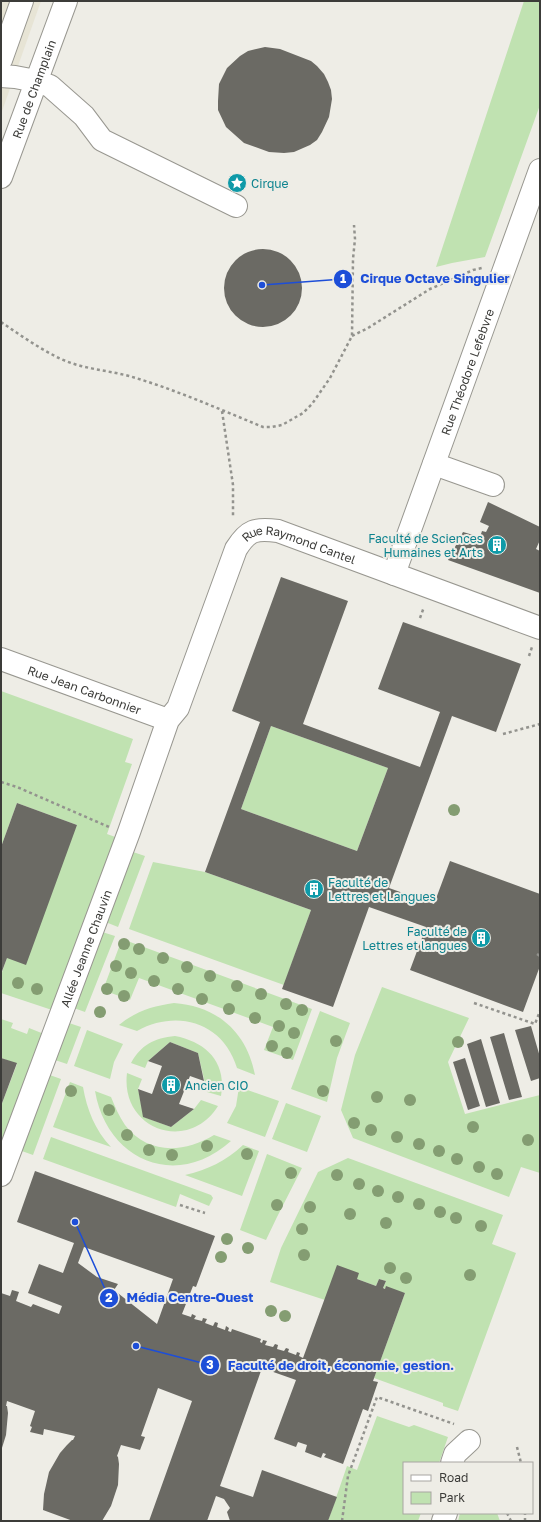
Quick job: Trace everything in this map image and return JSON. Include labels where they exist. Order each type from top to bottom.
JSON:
[{"type":"street","points":[[1,60],[22,1]]},
{"type":"street","name":"Rue de Champlain","points":[[1,177],[66,1]]},
{"type":"street","points":[[1,76],[36,81],[50,86],[84,116],[102,140],[236,206]]},
{"type":"street","name":"Rue Théodore Lefebvre","points":[[394,574],[502,274],[532,216],[540,170]]},
{"type":"street","points":[[434,464],[493,485]]},
{"type":"street","name":"Rue Raymond Cantel","points":[[168,720],[178,708],[233,555],[244,537],[254,530],[278,531],[540,628]]},
{"type":"street","name":"Rue Jean Carbonnier","points":[[1,659],[168,720]]},
{"type":"street","name":"Allée Jeanne Chauvin","points":[[1,1175],[129,832],[168,720]]},
{"type":"street","points":[[452,1462],[455,1454],[469,1441],[464,1462]]},
{"type":"path","points":[[1,322],[41,348],[70,363],[128,376],[168,389],[263,427],[282,425],[303,413],[312,404],[330,378],[352,336],[354,225]]},
{"type":"path","points":[[352,336],[368,328],[430,289],[473,270],[486,268],[502,274]]},
{"type":"path","points":[[222,411],[233,485],[233,555]]},
{"type":"path","points":[[503,734],[540,724]]},
{"type":"path","points":[[1,782],[17,787],[110,827],[129,832]]},
{"type":"path","points":[[474,1003],[535,1024],[540,1011]]},
{"type":"path","points":[[180,1204],[206,1212]]},
{"type":"path","points":[[342,1521],[348,1476],[377,1397],[460,1426]]},
{"type":"path","points":[[517,1447],[521,1462]]},
{"type":"shaded area","points":[[1,1],[41,1],[1,114]]},
{"type":"green space","points":[[524,1],[540,1],[540,105],[485,257],[436,267]]},
{"type":"green space","points":[[1,691],[133,739],[125,762],[132,764],[107,834],[118,838],[52,1010],[1,993],[1,975],[7,958],[77,825],[17,803],[1,847]]},
{"type":"green space","points":[[271,726],[388,768],[357,851],[241,809]]},
{"type":"green space","points":[[130,851],[145,856],[118,927],[103,921]]},
{"type":"green space","points":[[153,862],[205,872],[311,910],[284,985],[129,929]]},
{"type":"green space","points":[[99,931],[115,936],[85,1012],[71,1007]]},
{"type":"green space","points":[[122,939],[312,1009],[293,1060],[264,1050],[273,1027],[139,978],[130,1000],[103,990]]},
{"type":"green space","points":[[382,987],[469,1018],[448,1062],[465,1114],[540,1095],[540,1173],[521,1167],[509,1197],[353,1138],[341,1110],[355,1055]]},
{"type":"green space","points":[[174,1003],[204,1009],[228,1024],[245,1046],[255,1075],[237,1068],[230,1052],[221,1040],[210,1030],[197,1024],[183,1021],[168,1021],[152,1024],[137,1031],[119,1025],[125,1020],[145,1010]]},
{"type":"green space","points":[[320,1011],[350,1023],[337,1058],[327,1102],[291,1089]]},
{"type":"green space","points":[[1,1019],[13,1023],[11,1028],[27,1034],[29,1028],[44,1034],[1,1151],[1,1106],[17,1064],[1,1058]]},
{"type":"green space","points":[[66,1022],[81,1027],[67,1064],[52,1059]]},
{"type":"green space","points":[[87,1030],[123,1044],[114,1062],[110,1079],[74,1066]]},
{"type":"green space","points":[[175,1036],[196,1043],[212,1056],[221,1073],[221,1096],[207,1092],[198,1053],[170,1042],[148,1061],[145,1068],[131,1063],[139,1051],[144,1047],[154,1041]]},
{"type":"green space","points":[[127,1073],[142,1079],[138,1089],[144,1117],[171,1127],[194,1109],[201,1100],[218,1106],[205,1121],[190,1129],[174,1131],[159,1128],[145,1121],[134,1109],[128,1092]]},
{"type":"green space","points":[[47,1074],[61,1079],[33,1155],[19,1150]]},
{"type":"green space","points":[[70,1082],[83,1087],[92,1119],[100,1134],[111,1147],[53,1127]]},
{"type":"green space","points":[[239,1087],[279,1101],[265,1137],[227,1123],[236,1106]]},
{"type":"green space","points":[[95,1091],[111,1097],[125,1125],[134,1135],[144,1142],[155,1146],[179,1148],[203,1141],[214,1135],[231,1141],[210,1156],[189,1164],[167,1165],[147,1161],[129,1151],[114,1135],[102,1115]]},
{"type":"green space","points":[[286,1103],[321,1116],[307,1152],[272,1139]]},
{"type":"green space","points":[[51,1137],[211,1195],[213,1198],[209,1206],[180,1194],[176,1207],[43,1159]]},
{"type":"green space","points":[[243,1145],[259,1151],[242,1196],[185,1175],[216,1164],[230,1156]]},
{"type":"green space","points":[[267,1154],[302,1168],[266,1240],[240,1230]]},
{"type":"green space","points":[[348,1158],[503,1215],[492,1244],[516,1253],[458,1411],[443,1406],[443,1403],[374,1378],[405,1293],[383,1288],[386,1281],[379,1279],[376,1286],[357,1279],[325,1300],[270,1282],[281,1248],[318,1172]]},
{"type":"green space","points":[[377,1416],[409,1427],[414,1425],[448,1437],[439,1462],[403,1462],[403,1514],[421,1514],[418,1521],[328,1521],[347,1466],[357,1470]]},
{"type":"green space","points":[[460,1514],[497,1514],[500,1521],[458,1521]]},
{"type":"building","points":[[265,47],[280,49],[311,61],[324,74],[331,90],[332,99],[329,117],[322,132],[317,140],[310,145],[294,152],[269,152],[244,143],[226,127],[218,110],[219,84],[227,68],[248,51]]},
{"type":"building","points":[[263,249],[278,252],[291,260],[299,273],[302,288],[299,303],[291,316],[278,324],[263,327],[248,324],[235,316],[227,303],[224,288],[227,273],[235,260],[248,252]]},
{"type":"building","name":"Faculté de Sciences Humaines et Arts","points":[[488,502],[540,527],[540,540],[536,549],[540,551],[540,593],[448,560],[463,532],[480,537],[482,531],[486,532],[489,526],[480,522]]},
{"type":"building","points":[[281,577],[348,601],[303,724],[420,767],[440,712],[378,689],[403,622],[521,664],[496,732],[452,716],[389,888],[434,904],[450,861],[540,894],[540,966],[523,1012],[410,970],[426,927],[369,907],[333,1007],[282,989],[311,910],[205,872],[260,722],[232,711]],"holes":[[[271,726],[388,768],[357,851],[241,809]]]},
{"type":"building","points":[[17,803],[77,825],[26,965],[7,958],[1,974],[1,847]]},
{"type":"building","points":[[531,1026],[540,1057],[540,1078],[531,1081],[515,1030]]},
{"type":"building","points":[[504,1033],[522,1097],[509,1100],[490,1037]]},
{"type":"building","points":[[481,1039],[500,1103],[486,1107],[467,1044]]},
{"type":"building","name":"Ancien CIO","points":[[170,1042],[198,1053],[204,1081],[190,1076],[179,1104],[194,1109],[171,1127],[143,1117],[138,1089],[152,1094],[162,1066],[148,1061]]},
{"type":"building","points":[[1,1058],[17,1063],[1,1106]]},
{"type":"building","points":[[465,1058],[480,1106],[468,1110],[453,1062]]},
{"type":"building","points":[[35,1171],[215,1236],[196,1287],[193,1286],[182,1314],[191,1317],[192,1314],[196,1316],[194,1319],[202,1321],[203,1318],[207,1319],[205,1323],[213,1326],[215,1322],[218,1323],[217,1327],[225,1330],[226,1326],[229,1328],[228,1331],[231,1332],[232,1329],[261,1339],[260,1342],[262,1343],[263,1340],[267,1341],[265,1345],[273,1347],[275,1344],[278,1345],[277,1349],[284,1351],[286,1348],[289,1349],[288,1352],[296,1355],[297,1352],[300,1353],[299,1356],[303,1358],[337,1265],[359,1273],[357,1279],[376,1286],[379,1279],[386,1281],[383,1288],[385,1289],[386,1286],[405,1293],[373,1381],[378,1382],[368,1411],[363,1409],[343,1464],[324,1457],[326,1454],[323,1453],[321,1458],[305,1452],[307,1445],[298,1442],[296,1447],[274,1439],[296,1380],[262,1368],[220,1486],[253,1497],[262,1470],[337,1497],[328,1521],[230,1521],[227,1512],[230,1508],[224,1499],[216,1496],[207,1521],[149,1521],[192,1401],[158,1388],[141,1436],[145,1437],[140,1450],[121,1445],[117,1456],[119,1464],[118,1485],[111,1506],[102,1521],[73,1521],[43,1510],[44,1494],[49,1472],[60,1453],[75,1436],[44,1429],[43,1435],[30,1432],[32,1427],[30,1426],[35,1411],[7,1401],[6,1406],[8,1413],[6,1435],[1,1451],[1,1293],[10,1296],[12,1290],[19,1292],[16,1301],[31,1307],[33,1304],[59,1314],[62,1306],[28,1293],[39,1264],[63,1273],[74,1243],[17,1222]],"holes":[[[84,1247],[173,1279],[157,1324],[114,1290],[118,1284],[97,1277],[78,1263]]]},
{"type":"place","name":"Cirque","points":[[237,183]]},
{"type":"place","name":"Cirque Octave Singulier","points":[[262,285]]},
{"type":"place","name":"Faculté de Sciences Humaines et Arts","points":[[497,545]]},
{"type":"place","name":"Faculté de Lettres et Langues","points":[[314,889]]},
{"type":"place","name":"Faculté de Lettres et langues","points":[[481,938]]},
{"type":"place","name":"Ancien CIO","points":[[171,1085]]},
{"type":"place","name":"Média Centre-Ouest","points":[[75,1222]]},
{"type":"place","name":"Faculté de droit, économie, gestion.","points":[[136,1346]]}]
